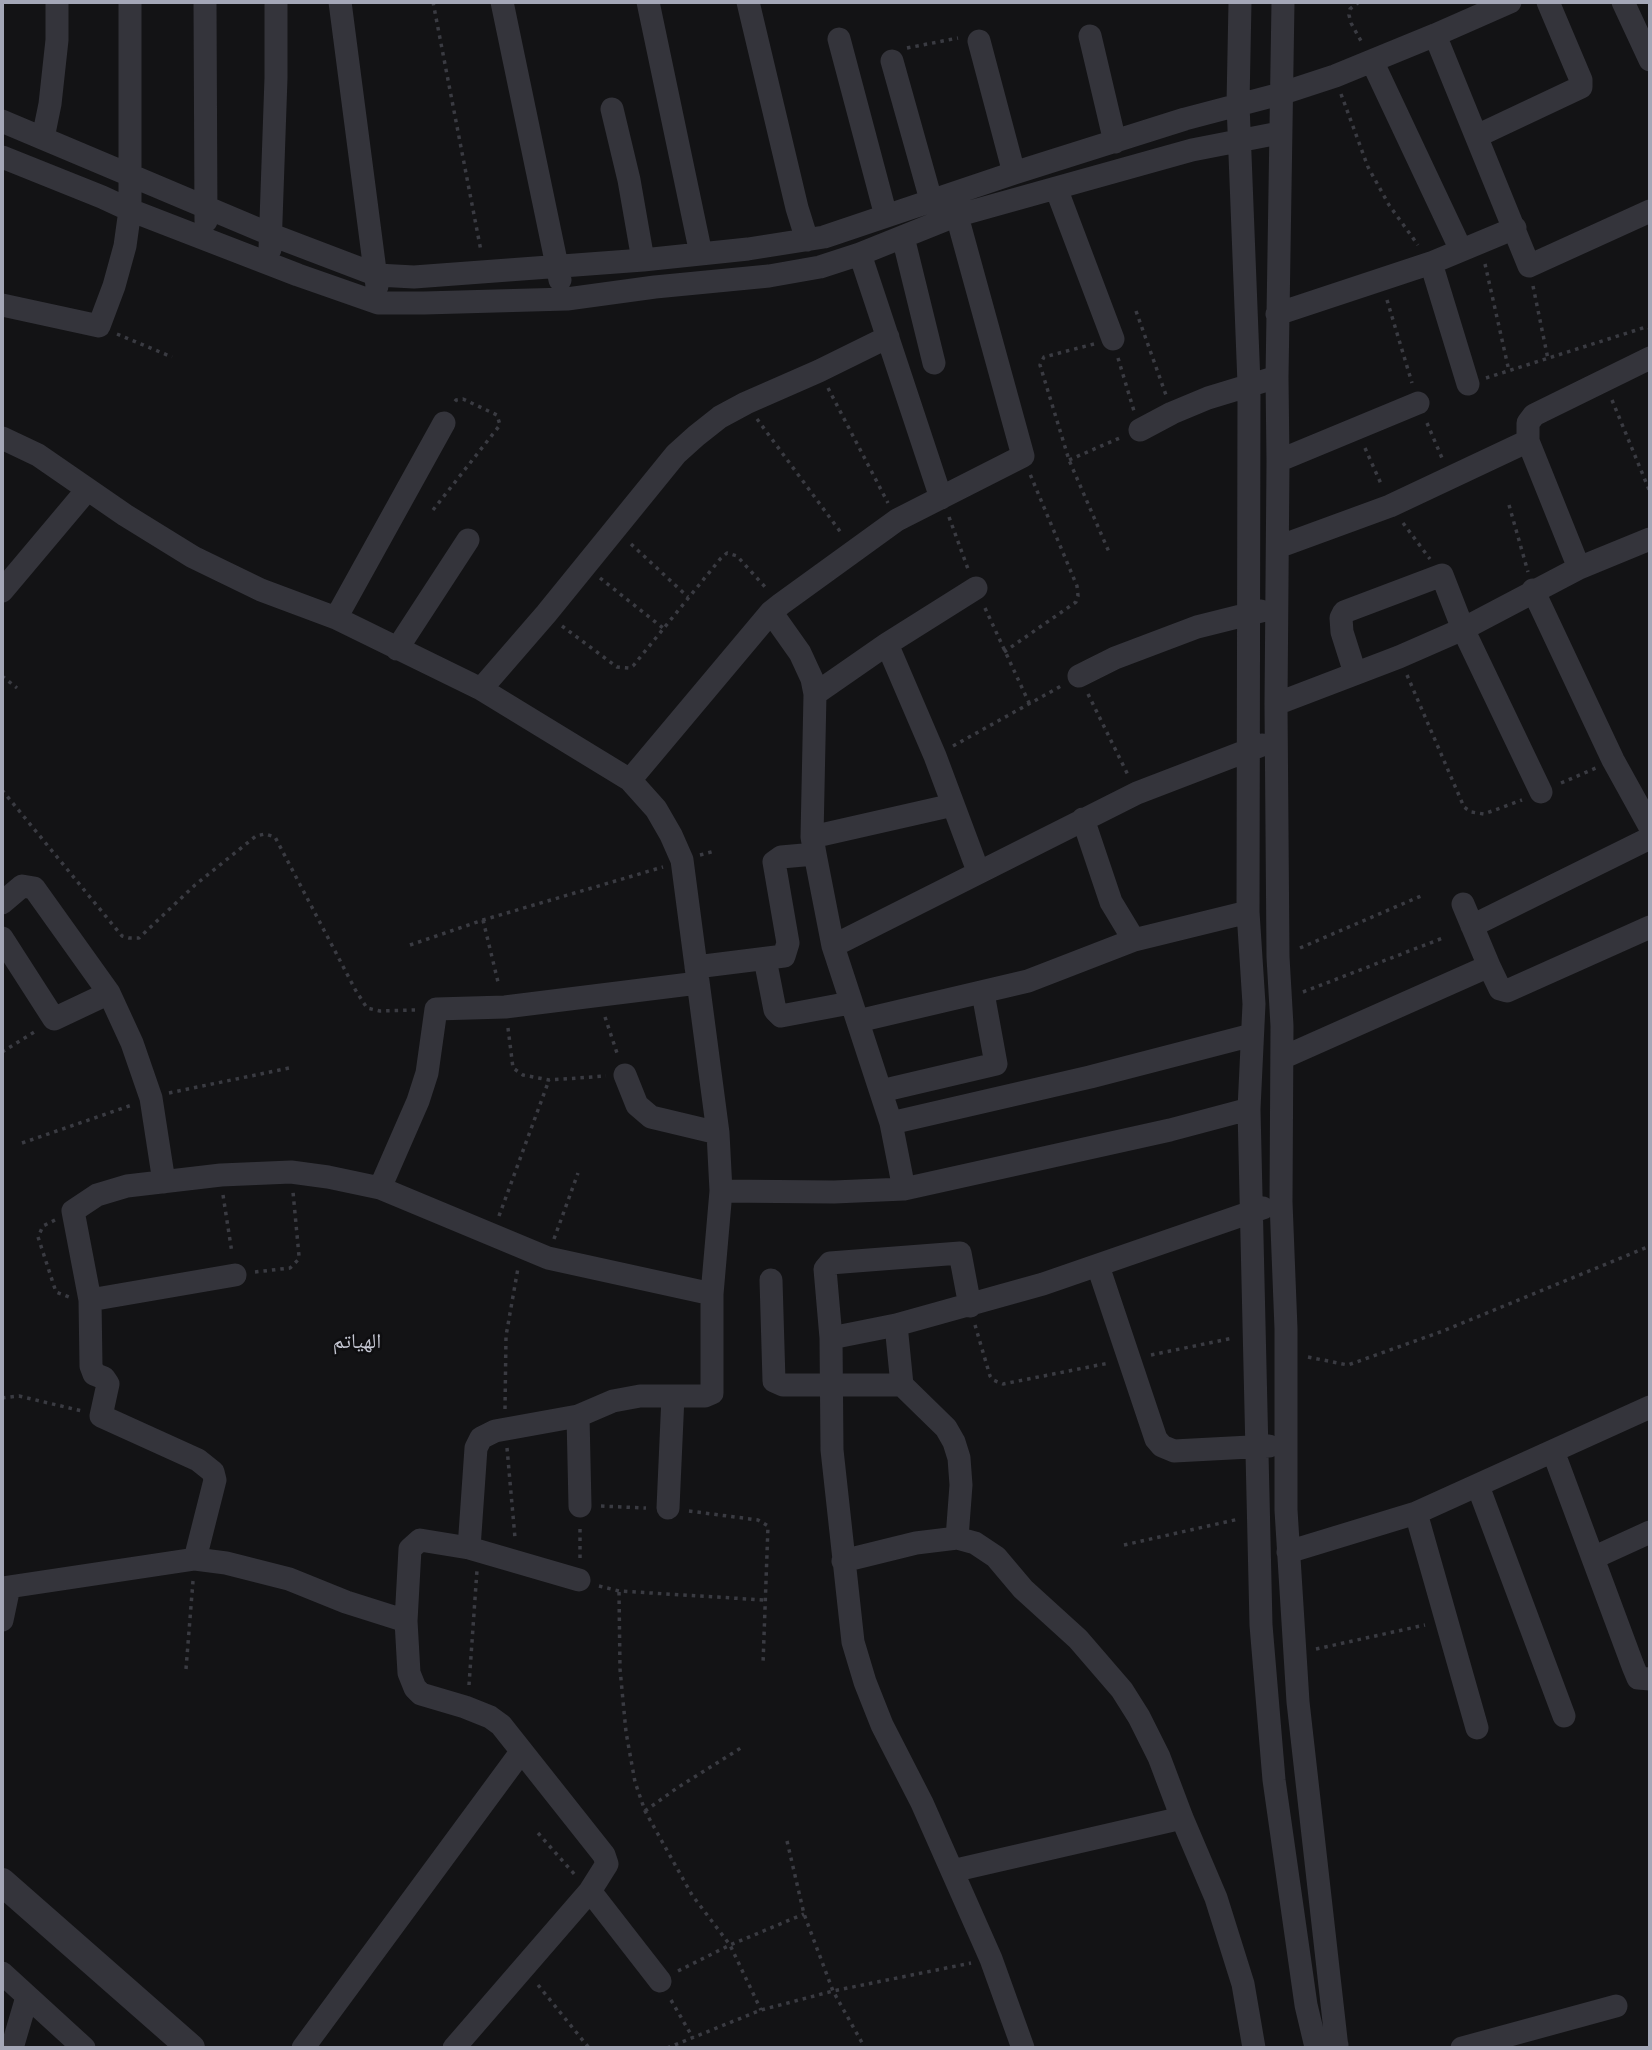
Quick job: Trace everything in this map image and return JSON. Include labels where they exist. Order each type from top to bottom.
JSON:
[{"type":"street","points":[[43,138],[56,52],[57,2]]},
{"type":"street","points":[[2,305],[99,326],[125,246],[130,211],[130,2]]},
{"type":"street","points":[[205,2],[206,238]]},
{"type":"street","points":[[268,263],[272,235],[276,2]]},
{"type":"street","points":[[341,2],[377,275],[378,303]]},
{"type":"street","points":[[502,2],[555,267],[567,299]]},
{"type":"street","points":[[648,2],[701,254]]},
{"type":"street","points":[[748,2],[807,240]]},
{"type":"street","points":[[1240,2],[1238,104],[1249,384],[1248,912],[1254,1004],[1249,1109],[1261,1625],[1267,1707],[1289,1895],[1314,2044],[1321,2048],[1337,2047],[1295,1654],[1286,1445],[1276,704],[1277,314],[1283,2]]},
{"type":"street","points":[[2,121],[206,208],[377,275],[414,278],[555,267],[701,254],[824,237],[1014,173],[1335,76],[1510,2]]},
{"type":"street","points":[[1477,136],[1581,87],[1581,80],[1548,2]]},
{"type":"street","points":[[1623,2],[1650,60]]},
{"type":"street","points":[[1435,35],[1529,266],[1650,211]]},
{"type":"street","points":[[1090,36],[1115,142]]},
{"type":"street","points":[[839,39],[886,216]]},
{"type":"street","points":[[979,41],[1014,173]]},
{"type":"street","points":[[892,61],[931,200]]},
{"type":"street","points":[[1372,61],[1470,246]]},
{"type":"street","points":[[612,109],[629,180],[643,260]]},
{"type":"street","points":[[2,157],[81,188],[130,211],[378,303],[567,299],[769,276],[820,267],[957,216],[1182,153],[1279,133]]},
{"type":"street","points":[[1056,188],[1112,339]]},
{"type":"street","points":[[630,780],[776,608],[897,520],[1023,456],[957,216]]},
{"type":"street","points":[[1277,314],[1431,263],[1515,228]]},
{"type":"street","points":[[903,237],[934,363]]},
{"type":"street","points":[[860,254],[941,498]]},
{"type":"street","points":[[1431,263],[1468,384]]},
{"type":"street","points":[[481,689],[546,614],[676,454],[720,417],[888,337]]},
{"type":"street","points":[[1579,568],[1528,441],[1528,423],[1534,415],[1650,358]]},
{"type":"street","points":[[1140,430],[1172,413],[1249,384],[1277,377]]},
{"type":"street","points":[[1278,461],[1419,403]]},
{"type":"street","points":[[337,618],[444,423]]},
{"type":"street","points":[[2,438],[38,455],[87,490],[194,557],[261,590],[337,618],[481,689],[630,780],[656,809],[682,860],[718,1133],[721,1191],[712,1294],[712,1393],[705,1396],[640,1396],[613,1401],[578,1416],[488,1433],[481,1438],[476,1448],[474,1550]]},
{"type":"street","points":[[1278,547],[1390,506],[1528,441]]},
{"type":"street","points":[[2,591],[87,490]]},
{"type":"street","points":[[1276,704],[1399,657],[1463,629],[1533,590],[1650,539]]},
{"type":"street","points":[[397,649],[468,540]]},
{"type":"street","points":[[1355,673],[1342,632],[1341,618],[1344,612],[1442,575],[1463,629],[1541,792]]},
{"type":"street","points":[[815,694],[887,644],[976,588]]},
{"type":"street","points":[[1533,590],[1613,760],[1650,827]]},
{"type":"street","points":[[776,608],[812,679],[815,694],[814,845],[833,946],[891,1123],[904,1189]]},
{"type":"street","points":[[1079,676],[1197,627],[1278,608]]},
{"type":"street","points":[[887,644],[935,756],[978,871]]},
{"type":"street","points":[[833,946],[1137,793],[1278,739]]},
{"type":"street","points":[[380,1188],[408,1127],[427,1073],[436,1009],[505,1007],[597,995],[783,956],[787,949],[774,862],[814,845],[953,805]]},
{"type":"street","points":[[1083,820],[1111,902],[1134,940]]},
{"type":"street","points":[[1472,926],[1650,838]]},
{"type":"street","points":[[2,903],[22,886],[34,888],[110,993],[132,1043],[151,1098],[164,1182]]},
{"type":"street","points":[[1463,904],[1500,989],[1507,991],[1650,927]]},
{"type":"street","points":[[765,959],[775,1010],[781,1016],[854,1012],[983,993],[1028,981],[1134,940],[1248,912]]},
{"type":"street","points":[[2,937],[54,1019],[110,993]]},
{"type":"street","points":[[1282,1058],[1489,966]]},
{"type":"street","points":[[881,1091],[996,1064],[983,993]]},
{"type":"street","points":[[891,1123],[1090,1077],[1252,1035]]},
{"type":"street","points":[[625,1075],[636,1105],[651,1117],[718,1133]]},
{"type":"street","points":[[721,1191],[834,1192],[904,1189],[1158,1133],[1249,1109]]},
{"type":"street","points":[[195,1559],[215,1480],[212,1472],[198,1460],[101,1416],[108,1384],[104,1378],[94,1374],[91,1366],[90,1300],[73,1211],[97,1195],[111,1190],[221,1175],[291,1172],[351,1181],[380,1188],[548,1258],[712,1294]]},
{"type":"street","points":[[831,1338],[970,1306],[1098,1266],[1282,1202]]},
{"type":"street","points":[[970,1306],[960,1253],[830,1263],[825,1273],[831,1338],[832,1450],[853,1642],[882,1725],[922,1802],[991,1959],[1023,2048]]},
{"type":"street","points":[[1098,1266],[1156,1439],[1162,1446],[1174,1451],[1286,1445]]},
{"type":"street","points":[[90,1300],[235,1275]]},
{"type":"street","points":[[771,1280],[774,1381],[783,1384],[902,1385]]},
{"type":"street","points":[[895,1325],[902,1385],[946,1428],[959,1458],[961,1485],[957,1538]]},
{"type":"street","points":[[668,1508],[673,1395]]},
{"type":"street","points":[[1289,1552],[1416,1513],[1650,1407]]},
{"type":"street","points":[[578,1416],[580,1506]]},
{"type":"street","points":[[1553,1451],[1638,1678],[1650,1679]]},
{"type":"street","points":[[1478,1486],[1564,1716]]},
{"type":"street","points":[[1416,1513],[1478,1728]]},
{"type":"street","points":[[1593,1558],[1650,1532]]},
{"type":"street","points":[[843,1561],[916,1543],[957,1538],[975,1543],[996,1556],[1023,1589],[1078,1639],[1122,1690],[1159,1757],[1216,1898],[1243,1984],[1254,2048]]},
{"type":"street","points":[[454,2048],[590,1891],[606,1868],[607,1860],[501,1725],[490,1717],[465,1707],[421,1694],[415,1688],[409,1673],[407,1621],[412,1545],[420,1541],[474,1550],[579,1580]]},
{"type":"street","points":[[2,1620],[5,1587],[195,1559],[226,1563],[289,1579],[346,1602],[407,1621]]},
{"type":"street","points":[[303,2048],[521,1752]]},
{"type":"street","points":[[952,1871],[1182,1818]]},
{"type":"street","points":[[2,1881],[191,2048]]},
{"type":"street","points":[[590,1891],[660,1981]]},
{"type":"street","points":[[2,1973],[27,1997],[63,2040],[84,2048]]},
{"type":"street","points":[[12,2048],[27,1997]]},
{"type":"street","points":[[1462,2048],[1616,2006]]},
{"type":"path","points":[[433,2],[485,272]]},
{"type":"path","points":[[1359,2],[1350,9],[1351,23],[1372,61]]},
{"type":"path","points":[[892,61],[892,56],[898,49],[971,36],[979,41]]},
{"type":"path","points":[[1335,76],[1368,167],[1389,205],[1431,263]]},
{"type":"path","points":[[1470,246],[1509,371],[1646,327],[1650,328]]},
{"type":"path","points":[[1529,266],[1548,359]]},
{"type":"path","points":[[1382,280],[1419,403],[1451,479]]},
{"type":"path","points":[[1136,311],[1172,413]]},
{"type":"path","points":[[99,326],[172,357]]},
{"type":"path","points":[[1069,460],[1140,430],[1112,339],[1044,357],[1041,362],[1069,460],[1109,552]]},
{"type":"path","points":[[819,371],[897,520]]},
{"type":"path","points":[[1604,382],[1650,492]]},
{"type":"path","points":[[433,510],[500,425],[500,421],[497,415],[463,399],[453,401],[444,423]]},
{"type":"path","points":[[746,403],[854,550]]},
{"type":"path","points":[[1358,430],[1390,506],[1442,575]]},
{"type":"path","points":[[1023,456],[1079,592],[1076,602],[1004,652],[1030,705]]},
{"type":"path","points":[[1509,505],[1533,590]]},
{"type":"path","points":[[616,529],[688,597]]},
{"type":"path","points":[[546,614],[617,667],[634,666],[688,597],[727,553],[737,555],[776,608]]},
{"type":"path","points":[[585,566],[663,628]]},
{"type":"path","points":[[1399,657],[1464,807],[1478,814],[1490,813],[1613,760]]},
{"type":"path","points":[[2,676],[17,688]]},
{"type":"path","points":[[935,756],[1079,676],[1137,793]]},
{"type":"path","points":[[2,790],[122,936],[129,938],[139,938],[195,885],[256,836],[265,834],[275,837],[367,1007],[380,1011],[436,1009]]},
{"type":"path","points":[[410,945],[483,920],[635,877],[682,860]]},
{"type":"path","points":[[1278,957],[1421,896]]},
{"type":"path","points":[[483,920],[505,1007],[513,1068],[523,1075],[549,1080],[625,1075],[597,995]]},
{"type":"path","points":[[1281,1001],[1443,938]]},
{"type":"path","points":[[2,1052],[54,1019]]},
{"type":"path","points":[[22,1143],[183,1088],[289,1068]]},
{"type":"path","points":[[493,1233],[549,1080]]},
{"type":"path","points":[[221,1175],[235,1275],[290,1268],[298,1260],[291,1172]]},
{"type":"path","points":[[548,1258],[578,1173]]},
{"type":"path","points":[[60,1295],[56,1292],[38,1237],[43,1226],[73,1211]]},
{"type":"path","points":[[517,1561],[505,1429],[506,1336],[522,1246]]},
{"type":"path","points":[[1286,1352],[1348,1365],[1443,1331],[1650,1246]]},
{"type":"path","points":[[970,1306],[990,1376],[1003,1384],[1255,1333]]},
{"type":"path","points":[[2,1398],[19,1396],[101,1416]]},
{"type":"path","points":[[579,1580],[580,1506],[668,1508],[765,1522],[770,1531],[764,1600],[763,1664]]},
{"type":"path","points":[[1124,1545],[1258,1515]]},
{"type":"path","points":[[465,1707],[471,1669],[474,1550]]},
{"type":"path","points":[[186,1669],[195,1559]]},
{"type":"path","points":[[761,2010],[730,1945],[692,1895],[645,1811],[635,1782],[626,1732],[620,1669],[619,1591],[764,1600]]},
{"type":"path","points":[[1295,1654],[1447,1620]]},
{"type":"path","points":[[645,1811],[744,1746]]},
{"type":"path","points":[[538,1833],[590,1891]]},
{"type":"path","points":[[787,1841],[804,1914],[833,1990],[864,2048]]},
{"type":"path","points":[[693,2038],[660,1981],[730,1945],[804,1914]]},
{"type":"path","points":[[667,2048],[761,2010],[833,1990],[991,1959]]},
{"type":"path","points":[[523,1968],[589,2048]]},
{"type":"district","name":"الهياتم","points":[[357,1341]]}]
